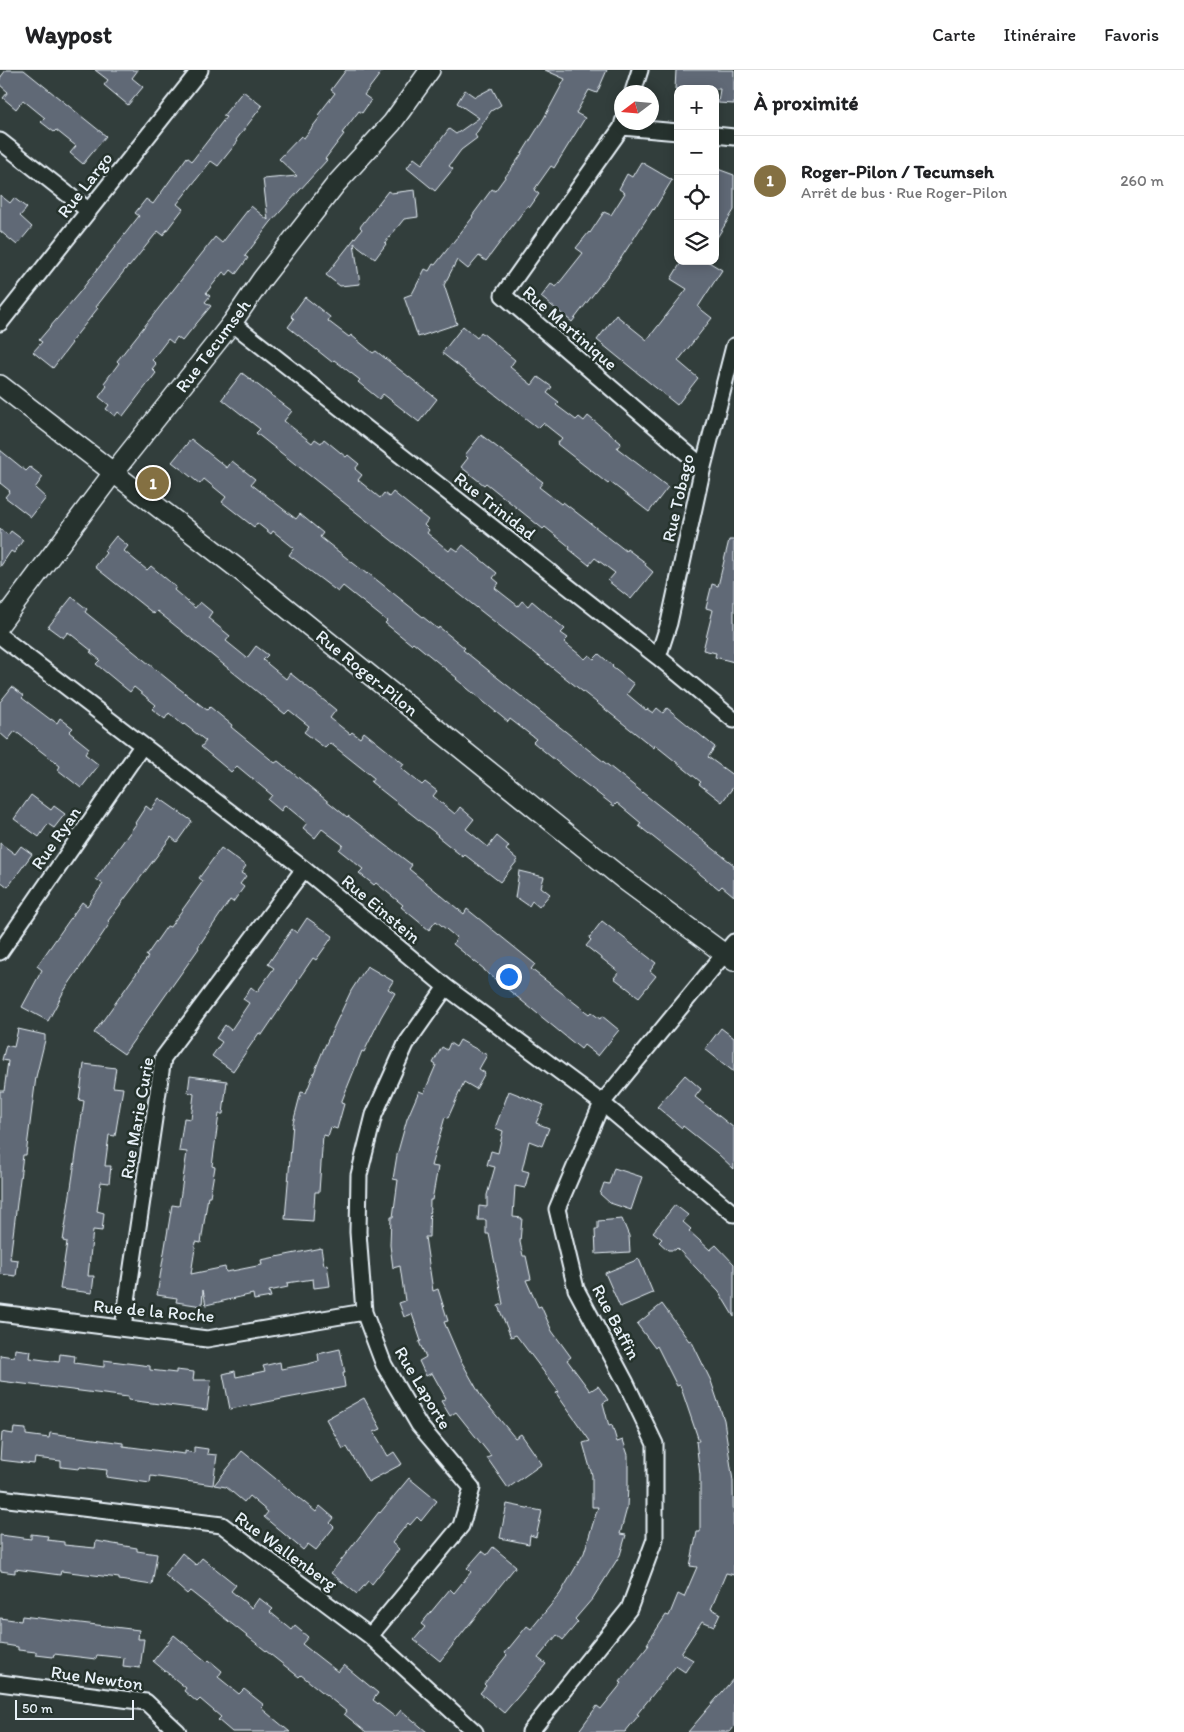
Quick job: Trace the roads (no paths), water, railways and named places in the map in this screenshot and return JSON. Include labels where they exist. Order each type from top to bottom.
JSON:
[{"type":"street","name":"Rue Largo","points":[[0,323],[199,70]]},
{"type":"street","name":"Rue Tecumseh","points":[[0,624],[113,474],[232,323],[262,280],[336,184],[392,123],[430,70]]},
{"type":"street","points":[[635,85],[640,70]]},
{"type":"street","name":"Rue Martinique","points":[[618,130],[503,295],[703,467]]},
{"type":"street","points":[[659,130],[674,132]]},
{"type":"street","points":[[719,135],[734,137]]},
{"type":"street","points":[[0,141],[89,211]]},
{"type":"street","name":"Rue Trinidad","points":[[232,323],[658,657],[734,720]]},
{"type":"street","name":"Rue Tobago","points":[[658,657],[669,623],[703,467],[734,346]]},
{"type":"street","name":"Rue Roger-Pilon","points":[[0,385],[242,572],[623,880],[731,953]]},
{"type":"street","name":"Rue Einstein","points":[[0,636],[304,869],[446,987],[602,1103],[734,1214]]},
{"type":"street","name":"Rue Ryan","points":[[0,952],[142,746]]},
{"type":"street","name":"Rue Marie Curie","points":[[123,1328],[163,1058],[304,869]]},
{"type":"street","name":"Rue Baffin","points":[[530,1732],[629,1609],[655,1539],[656,1444],[576,1289],[557,1209],[602,1103],[731,953]]},
{"type":"street","name":"Rue Laporte","points":[[370,1636],[461,1526],[472,1488],[420,1425],[384,1365],[364,1312],[358,1232],[359,1175],[374,1115],[406,1044],[446,987]]},
{"type":"street","name":"Rue de la Roche","points":[[0,1313],[207,1339],[364,1312]]},
{"type":"street","name":"Rue Wallenberg","points":[[0,1498],[222,1525],[370,1636],[475,1732]]},
{"type":"street","name":"Rue Newton","points":[[0,1683],[146,1702],[178,1732]]},
{"type":"place","name":"Roger-Pilon / Tecumseh","points":[[153,483]]}]
